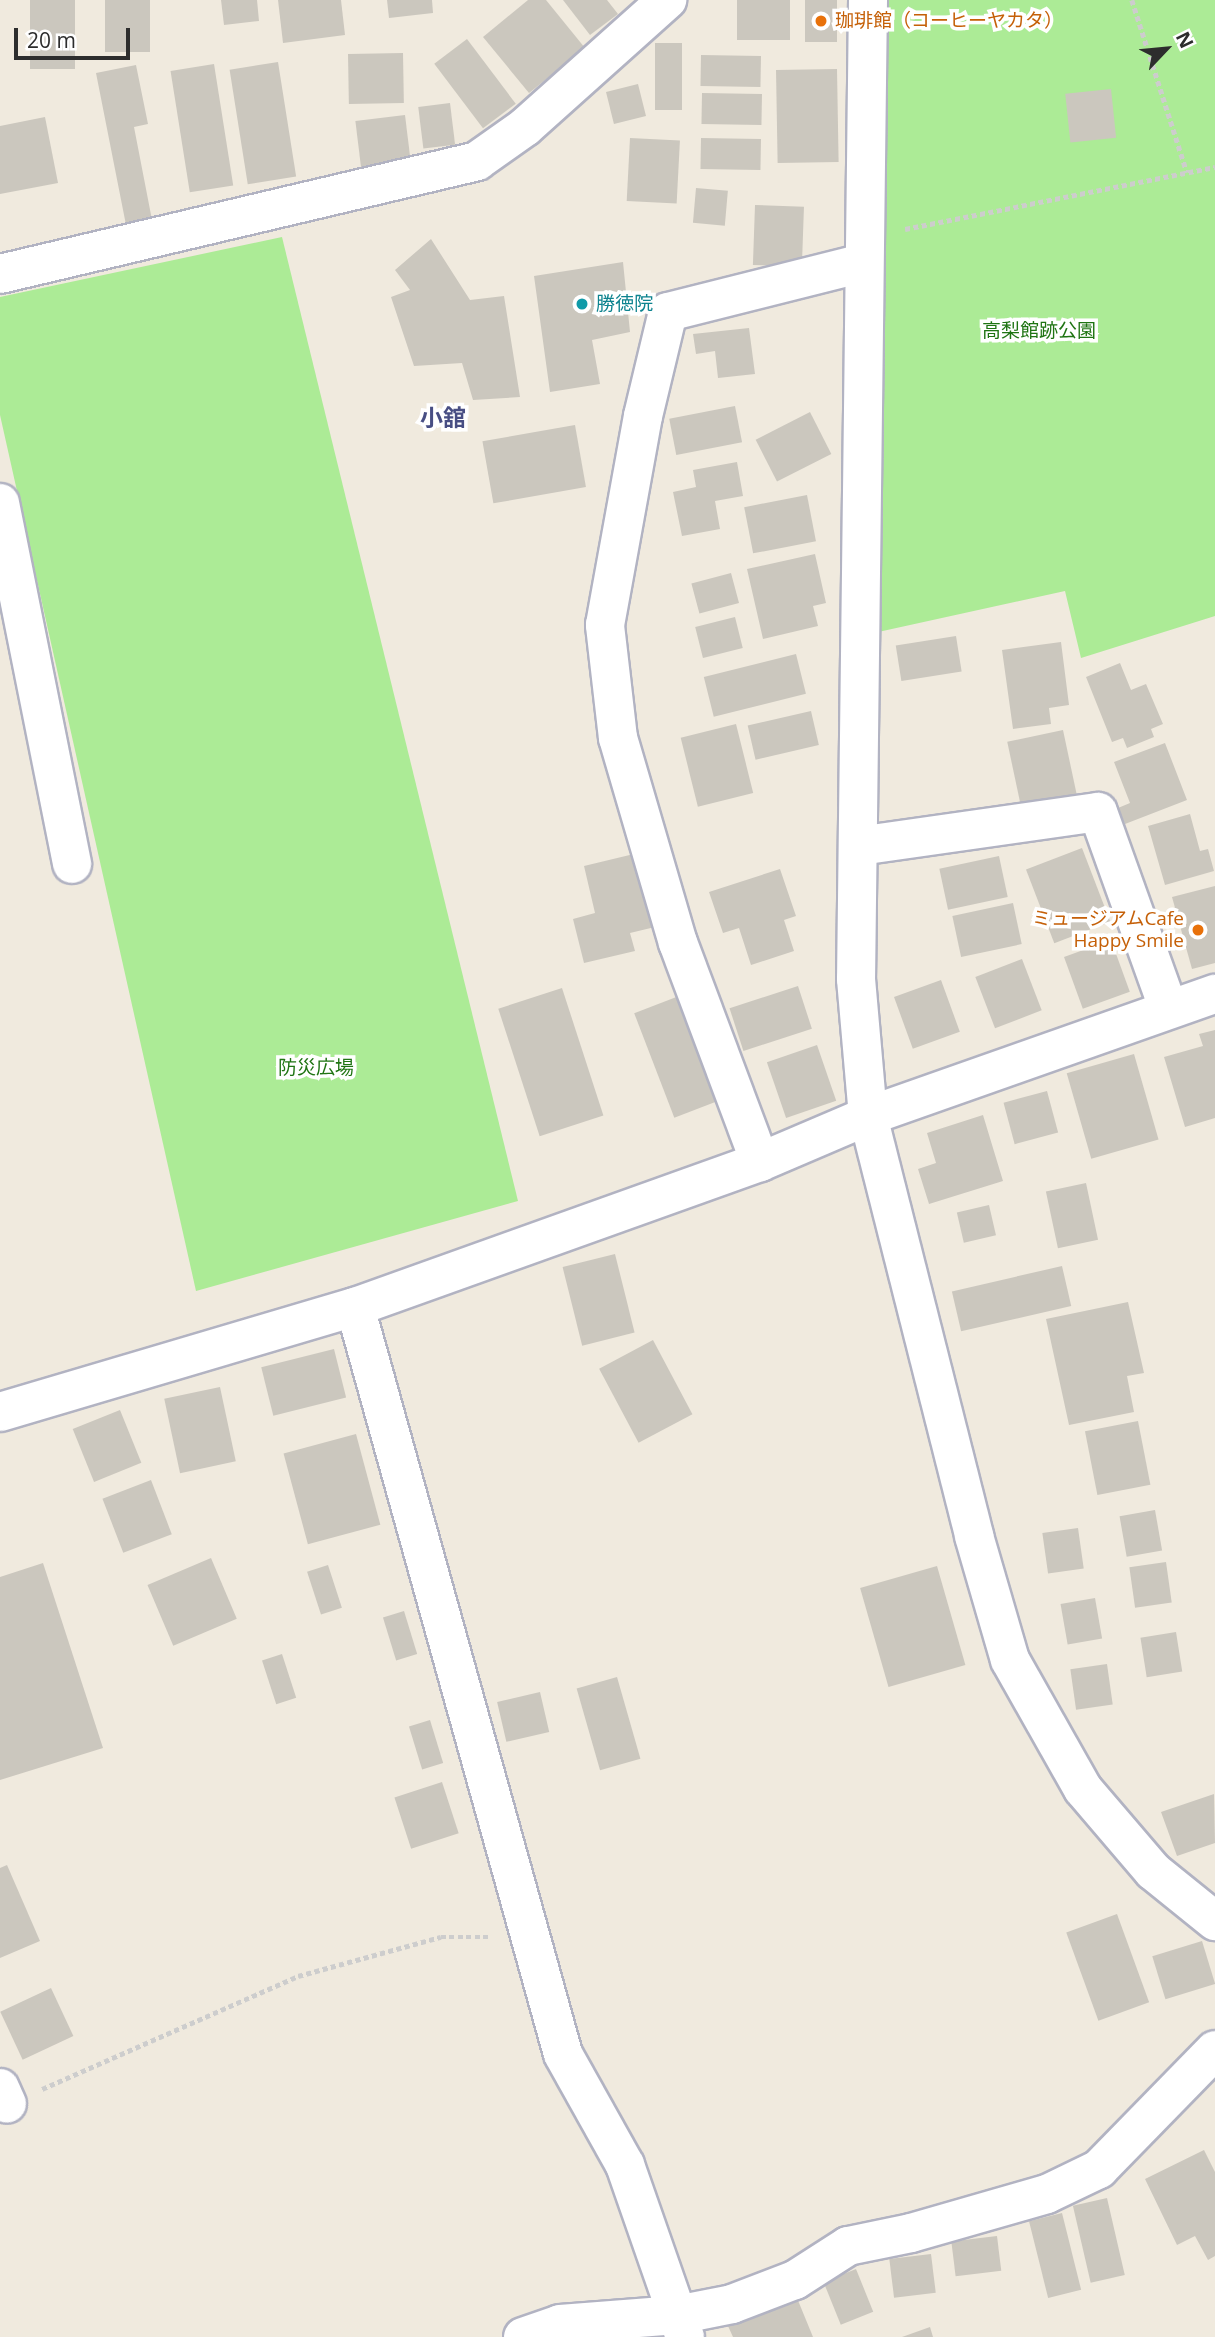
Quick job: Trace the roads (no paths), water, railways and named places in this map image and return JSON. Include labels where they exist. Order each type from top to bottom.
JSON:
[{"type":"street","points":[[0,274],[477,161],[525,127],[667,0]]},
{"type":"street","points":[[868,0],[856,979],[868,1116],[974,1536],[1010,1660],[1083,1789],[1153,1871],[1215,1921]]},
{"type":"street","points":[[760,1162],[678,943],[618,738],[605,625],[643,416],[668,312],[863,250]]},
{"type":"street","points":[[0,503],[72,864]]},
{"type":"street","points":[[859,846],[1097,812],[1168,1008]]},
{"type":"street","points":[[0,1412],[355,1307],[760,1162],[868,1116],[1168,1008],[1215,994]]},
{"type":"street","points":[[355,1307],[562,2053],[625,2165],[681,2326]]},
{"type":"street","points":[[523,2337],[560,2325],[681,2326],[795,2280],[848,2246],[911,2233],[1047,2194],[1099,2169],[1215,2050]]},
{"type":"place","name":"珈琲館（コーヒーヤカタ）","points":[[821,21]]},
{"type":"place","name":"勝徳院","points":[[582,304]]},
{"type":"place","name":"ミュージアムCafe Happy Smile","points":[[1198,930]]},
{"type":"district","name":"小舘","points":[[443,417]]},
{"type":"park label","name":"高梨館跡公園","points":[[1039,331]]},
{"type":"park label","name":"防災広場","points":[[316,1068]]}]
